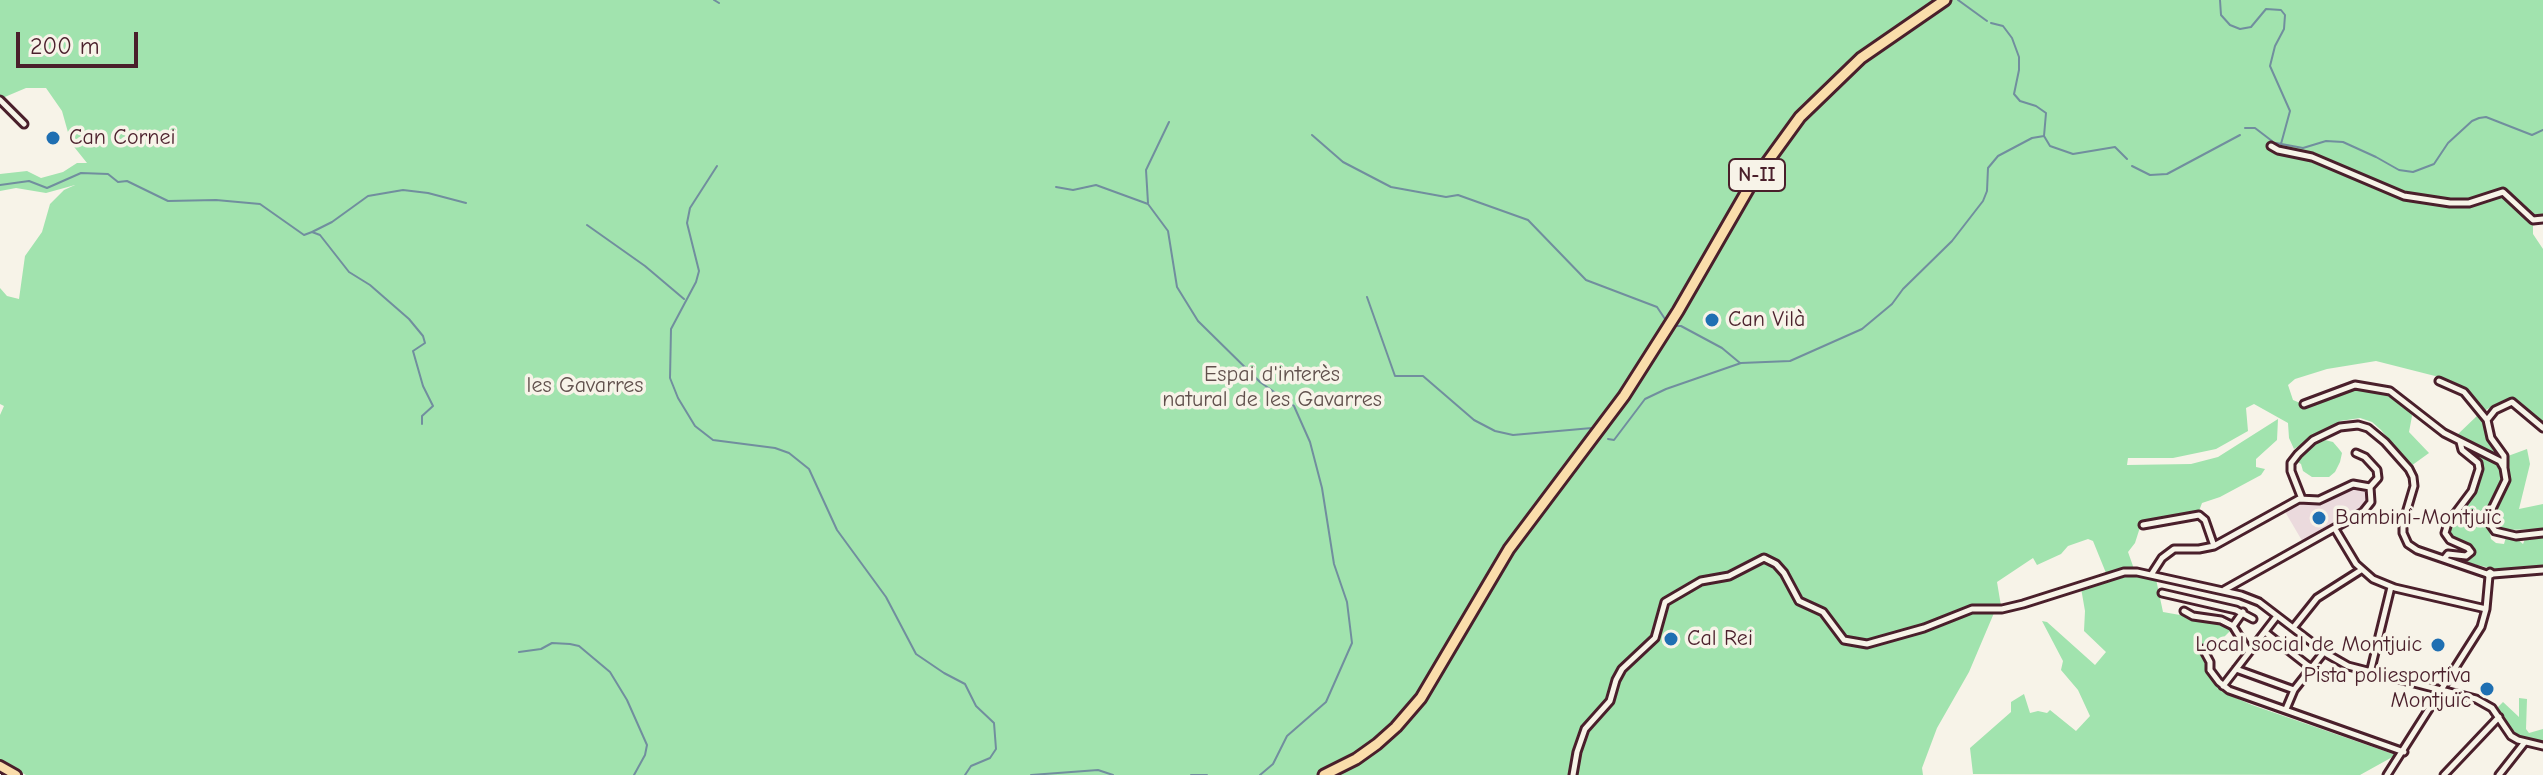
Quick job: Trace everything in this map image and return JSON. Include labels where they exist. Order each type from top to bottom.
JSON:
[{"type":"highway","name":"N-II","points":[[1324,775],[1377,744],[1421,698],[1509,549],[1624,396],[1678,311],[1750,186],[1800,117],[1849,68],[1914,19],[1945,0]]},
{"type":"main road","points":[[0,766],[16,775]]},
{"type":"street","points":[[0,100],[24,124]]},
{"type":"street","points":[[2271,146],[2312,157],[2404,196],[2469,203],[2503,192],[2530,218],[2537,221],[2543,219]]},
{"type":"street","points":[[2439,381],[2464,392],[2487,420],[2493,442],[2504,456],[2505,485],[2490,513],[2491,526],[2498,533],[2516,536],[2543,533]]},
{"type":"street","points":[[2304,404],[2351,385],[2382,387],[2404,400],[2438,429],[2496,458],[2504,468]]},
{"type":"street","points":[[2487,420],[2495,410],[2512,402],[2543,428]]},
{"type":"street","points":[[2302,499],[2291,463],[2313,440],[2340,427],[2358,425],[2376,432],[2412,472],[2414,483],[2403,528],[2408,544],[2417,550],[2490,575],[2543,570]]},
{"type":"street","points":[[2444,559],[2448,554],[2466,556],[2471,552],[2448,539],[2445,533],[2448,523],[2472,491],[2479,469],[2478,463],[2462,450],[2460,441]]},
{"type":"street","points":[[2356,453],[2369,460],[2377,470],[2378,478],[2370,487]]},
{"type":"street","points":[[2151,575],[2162,558],[2174,549],[2214,546],[2302,499],[2319,500],[2353,484],[2370,487]]},
{"type":"street","points":[[2223,591],[2335,529],[2368,507],[2372,496],[2370,487]]},
{"type":"street","points":[[2143,525],[2199,515],[2205,520],[2214,546]]},
{"type":"street","points":[[2335,529],[2361,570],[2373,579],[2391,587],[2486,609]]},
{"type":"street","points":[[1573,775],[1585,729],[1610,701],[1622,669],[1655,638],[1665,602],[1701,581],[1729,576],[1764,558],[1770,559],[1784,573],[1799,601],[1823,612],[1844,640],[1867,644],[1972,609],[2002,609],[2130,572],[2223,591],[2252,598],[2324,652],[2348,666],[2481,701],[2499,717],[2511,736],[2543,746]]},
{"type":"street","points":[[2293,628],[2313,602],[2361,570]]},
{"type":"street","points":[[2387,775],[2481,627],[2490,575]]},
{"type":"street","points":[[2370,673],[2391,587]]},
{"type":"street","points":[[2162,593],[2243,612],[2253,619]]},
{"type":"street","points":[[2184,611],[2233,626],[2249,652]]},
{"type":"street","points":[[2233,626],[2243,612]]},
{"type":"street","points":[[2223,686],[2277,616]]},
{"type":"street","points":[[2265,632],[2311,668]]},
{"type":"street","points":[[2203,649],[2208,658],[2209,671],[2223,686],[2404,752]]},
{"type":"street","points":[[2286,709],[2294,690],[2324,652]]},
{"type":"street","points":[[2236,669],[2294,690]]},
{"type":"street","points":[[2444,775],[2499,717]]},
{"type":"street","points":[[2499,775],[2525,742]]},
{"type":"shaded area","name":"Bambini-Montjuïc","points":[[2355,486],[2367,489],[2370,494],[2364,509],[2304,544],[2284,510],[2301,502],[2319,504]]},
{"type":"green space","name":"Espai d'interès natural de les Gavarres","points":[[0,0],[2543,0],[2543,217],[2533,223],[2533,234],[2543,249],[2543,424],[2515,399],[2506,399],[2484,411],[2465,389],[2439,377],[2376,361],[2327,369],[2295,379],[2288,385],[2293,400],[2305,405],[2353,387],[2383,391],[2396,397],[2410,409],[2409,432],[2429,453],[2411,466],[2381,430],[2372,422],[2360,418],[2340,421],[2294,449],[2288,423],[2254,404],[2246,408],[2248,431],[2216,449],[2173,458],[2128,458],[2127,465],[2191,464],[2218,457],[2278,419],[2277,440],[2256,459],[2256,467],[2265,469],[2261,475],[2202,503],[2199,511],[2142,521],[2135,543],[2128,552],[2134,569],[2106,573],[2093,541],[2088,539],[2068,546],[2061,554],[2037,565],[2033,558],[1997,582],[2001,606],[1994,613],[1969,672],[1937,728],[1922,768],[1923,775],[26,775],[0,761],[0,415],[4,406],[0,404],[0,288],[7,296],[19,299],[25,256],[42,232],[50,204],[64,190],[75,185],[46,193],[16,188],[0,191],[0,174],[27,171],[41,178],[63,172],[77,163],[87,163],[71,143],[62,111],[46,88],[26,88],[0,99]]},
{"type":"green space","points":[[2480,413],[2488,436],[2502,457],[2500,459],[2456,436]]},
{"type":"green space","points":[[2325,440],[2333,442],[2342,453],[2340,462],[2329,477],[2312,477],[2296,461],[2311,446]]},
{"type":"green space","points":[[2466,448],[2495,461],[2502,472],[2502,487],[2487,516],[2491,539],[2504,544],[2506,537],[2516,538],[2523,544],[2525,539],[2543,535],[2543,566],[2494,569],[2457,560],[2470,558],[2473,550],[2448,534],[2448,529],[2473,496],[2482,470],[2480,462]]},
{"type":"green space","points":[[2527,449],[2530,464],[2519,509],[2543,504],[2543,529],[2502,530],[2493,524],[2492,517],[2507,490],[2508,456]]},
{"type":"green space","points":[[2124,575],[2156,579],[2163,612],[2225,623],[2232,629],[2221,640],[2210,637],[2200,649],[2207,661],[2206,670],[2225,693],[2396,755],[2360,775],[1973,774],[1970,748],[2011,712],[2011,702],[2024,694],[2030,713],[2047,713],[2050,710],[2076,731],[2090,716],[2078,690],[2061,670],[2063,661],[2042,621],[2047,622],[2095,665],[2106,652],[2084,631],[2081,588]]},
{"type":"green space","points":[[2519,698],[2527,699],[2526,729],[2529,733],[2543,729],[2543,742],[2517,735],[2497,708],[2503,702],[2519,717]]},
{"type":"waterway","points":[[714,0],[719,3]]},
{"type":"waterway","points":[[1958,0],[1987,21]]},
{"type":"waterway","points":[[2220,0],[2221,15],[2230,25],[2240,29],[2251,27],[2266,9],[2281,10],[2285,15],[2284,29],[2275,46],[2270,66],[2290,111],[2281,144]]},
{"type":"waterway","points":[[1991,23],[2003,26],[2012,38],[2019,57],[2014,94],[2020,101],[2046,113],[2044,136],[2050,146],[2073,154],[2115,147],[2127,159]]},
{"type":"waterway","points":[[2276,143],[2303,148],[2326,141],[2343,142],[2399,170],[2413,172],[2434,164],[2448,143],[2479,118],[2486,117],[2532,135],[2543,130]]},
{"type":"waterway","points":[[1148,203],[1146,170],[1169,122]]},
{"type":"waterway","points":[[2245,128],[2255,128],[2272,141]]},
{"type":"waterway","points":[[1312,135],[1343,162],[1391,187],[1446,197],[1458,195],[1528,220],[1586,280],[1657,307],[1665,319]]},
{"type":"waterway","points":[[2132,166],[2150,175],[2167,174],[2240,135]]},
{"type":"waterway","points":[[1608,439],[1614,440],[1645,399],[1666,389],[1741,363],[1790,361],[1862,329],[1892,304],[1952,241],[1983,201],[1987,191],[1988,168],[1998,156],[2032,138],[2044,136]]},
{"type":"waterway","points":[[717,166],[690,208],[687,223],[699,271],[671,329],[670,378],[678,398],[695,426],[713,440],[775,448],[789,453],[809,469],[837,530],[886,597],[916,654],[965,684],[976,706],[994,723],[996,749],[990,758],[971,766],[965,775]]},
{"type":"waterway","points":[[0,185],[29,181],[47,188],[81,173],[108,174],[118,182],[127,181],[168,201],[216,200],[260,204],[304,235],[312,232],[320,235],[349,272],[370,285],[409,319],[423,336],[425,343],[413,351],[423,386],[433,406],[422,416],[422,424]]},
{"type":"waterway","points":[[1056,187],[1073,190],[1096,185],[1148,204],[1168,231],[1177,287],[1198,321],[1260,382],[1294,406],[1310,442],[1322,488],[1334,564],[1347,602],[1352,643],[1326,702],[1287,736],[1273,764],[1260,775]]},
{"type":"waterway","points":[[312,232],[332,222],[368,196],[403,190],[466,203]]},
{"type":"waterway","points":[[587,225],[645,266],[684,299]]},
{"type":"waterway","points":[[1367,297],[1395,376],[1423,376],[1474,420],[1495,431],[1513,435],[1592,428]]},
{"type":"waterway","points":[[1676,326],[1722,348],[1740,363]]},
{"type":"waterway","points":[[519,652],[541,649],[552,643],[570,644],[579,646],[610,672],[627,700],[647,745],[634,775]]},
{"type":"waterway","points":[[1031,775],[1098,770],[1113,775]]},
{"type":"waterway","points":[[1191,775],[1207,775]]},
{"type":"place","name":"Can Cornei","points":[[53,138]]},
{"type":"place","name":"Can Vilà","points":[[1712,320]]},
{"type":"place","name":"Bambini-Montjuïc","points":[[2319,518]]},
{"type":"place","name":"Cal Rei","points":[[1671,639]]},
{"type":"place","name":"Local social de Montjuic","points":[[2438,645]]},
{"type":"place","name":"Pista poliesportiva Montjuïc","points":[[2487,689]]},
{"type":"park label","name":"les Gavarres","points":[[585,386]]}]
